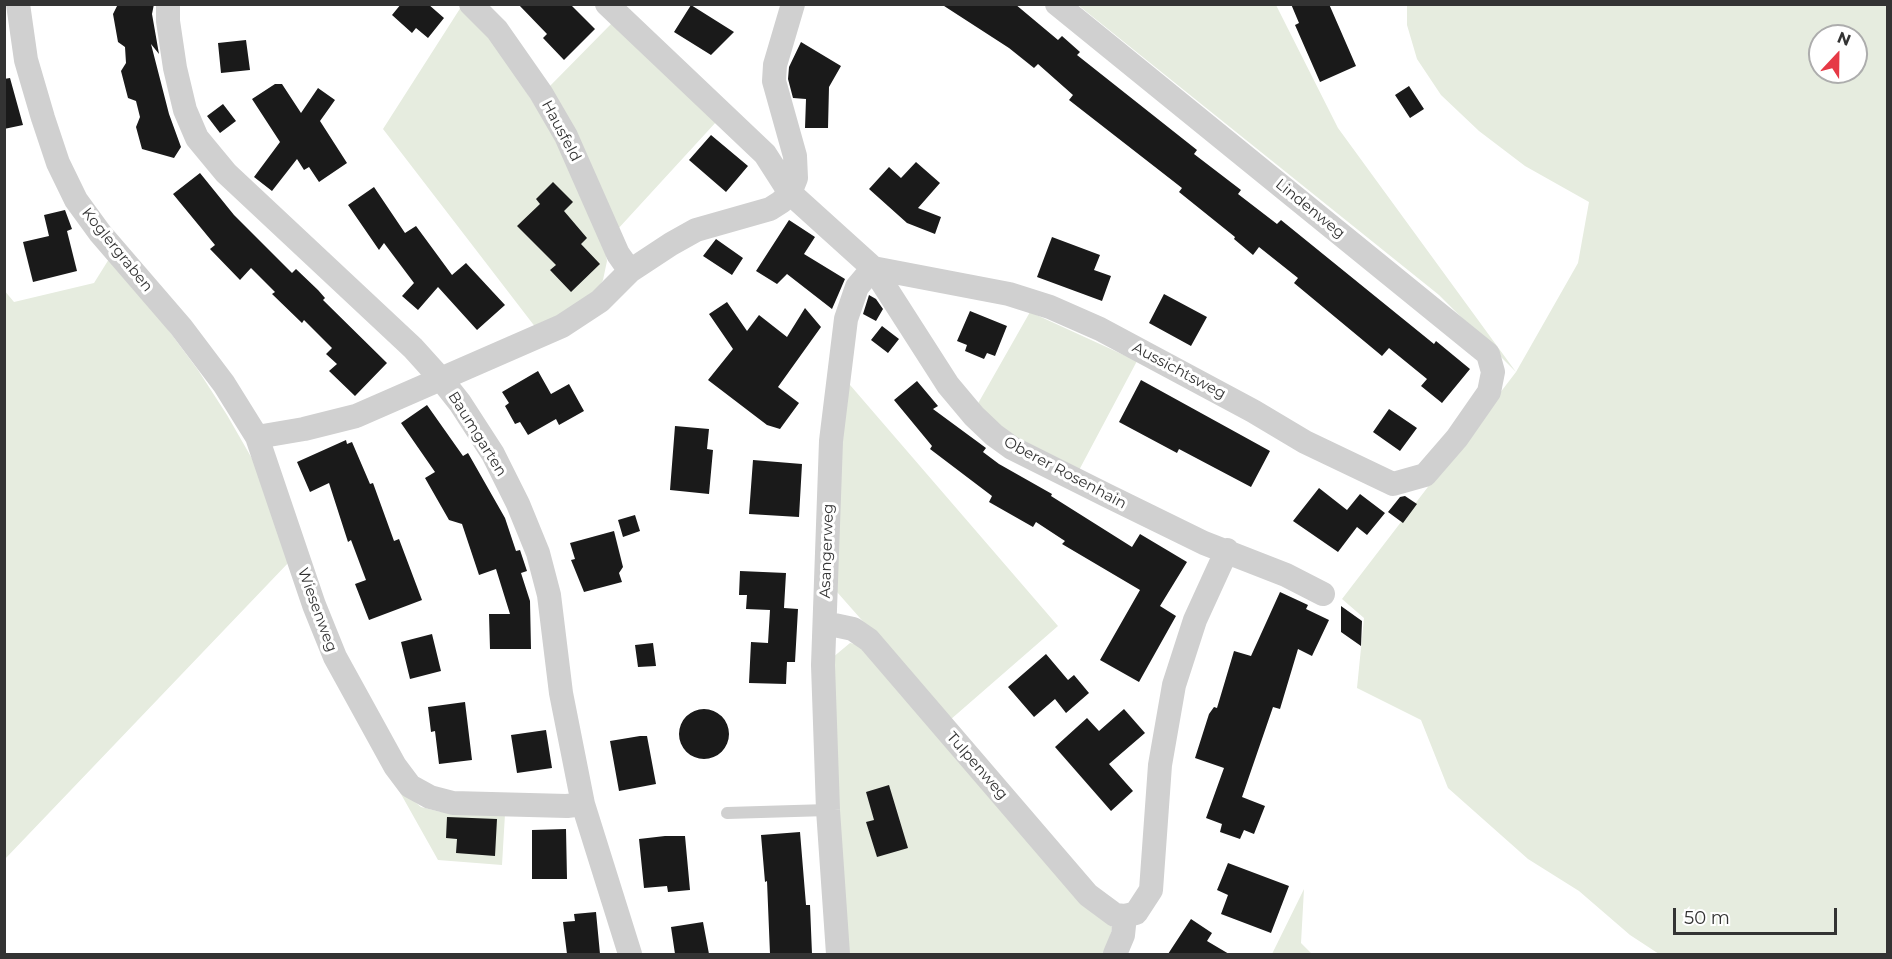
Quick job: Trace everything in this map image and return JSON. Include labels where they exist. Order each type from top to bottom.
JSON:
[{"type":"street","name":"Koglergraben","points":[[18,4],[26,60],[43,118],[58,163],[76,200],[100,233],[181,327],[224,384],[257,437]]},
{"type":"street","name":"Baumgarten","points":[[168,4],[168,21],[175,68],[185,110],[196,138],[226,173],[412,348],[441,379],[460,403],[493,454],[518,504],[538,553],[549,595],[561,693],[583,804],[630,954]]},
{"type":"street","name":"Hausfeld","points":[[471,4],[496,30],[541,93],[566,136],[618,254],[630,271]]},
{"type":"street","points":[[607,4],[765,154],[790,193],[873,268]]},
{"type":"street","points":[[257,437],[304,429],[356,416],[562,327],[600,301],[630,271],[696,230],[770,209],[790,193],[796,178],[795,156],[774,81],[775,65],[793,4]]},
{"type":"street","name":"Lindenweg","points":[[1057,4],[1488,354],[1493,372],[1489,392],[1457,438]]},
{"type":"street","name":"Aussichtsweg","points":[[873,268],[1009,294],[1050,308],[1100,329],[1253,411],[1305,442],[1393,484],[1425,475],[1457,438]]},
{"type":"street","name":"Oberer Rosenhain","points":[[873,268],[948,385],[974,416],[994,435],[1012,447],[1204,543],[1286,574],[1323,594]]},
{"type":"street","name":"Asangerweg","points":[[838,954],[828,810],[823,665],[831,441],[841,344],[852,298],[857,287],[873,268]]},
{"type":"street","name":"Wiesenweg","points":[[257,437],[314,605],[335,657],[395,766],[410,786],[430,797],[453,803],[567,806],[583,804]]},
{"type":"street","points":[[1115,954],[1123,935],[1125,916],[1136,913],[1151,890],[1160,765],[1174,685],[1195,620],[1227,550]]},
{"type":"street","name":"Tulpenweg","points":[[825,623],[853,629],[868,640],[1088,895],[1115,915],[1125,916]]},
{"type":"lane","points":[[727,813],[828,810]]},
{"type":"shaded area","points":[[1078,5],[1276,5],[1338,128],[1516,372],[1439,295]]},
{"type":"shaded area","points":[[1407,5],[1887,5],[1887,954],[1659,954],[1630,935],[1579,891],[1528,859],[1448,788],[1421,720],[1357,688],[1364,618],[1342,599],[1516,372],[1578,263],[1589,202],[1525,166],[1479,131],[1441,95],[1417,59],[1407,25]]},
{"type":"shaded area","points":[[461,7],[490,36],[549,127],[604,243],[607,261],[603,280],[597,290],[585,300],[536,328],[383,129]]},
{"type":"shaded area","points":[[612,23],[717,121],[617,230],[547,89]]},
{"type":"shaded area","points":[[109,259],[152,308],[198,370],[227,415],[254,462],[290,561],[5,859],[4,290],[14,302],[94,283]]},
{"type":"shaded area","points":[[1030,312],[1137,361],[1077,474],[1031,451],[976,407]]},
{"type":"shaded area","points":[[844,378],[1058,626],[950,720],[837,592]]},
{"type":"shaded area","points":[[850,643],[864,646],[1112,927],[1107,954],[845,954],[832,658]]},
{"type":"shaded area","points":[[397,787],[421,807],[441,812],[505,814],[502,865],[438,860]]},
{"type":"shaded area","points":[[1304,889],[1301,943],[1312,954],[1272,954]]},
{"type":"building","points":[[118,4],[154,4],[152,14],[159,54],[151,44],[169,114],[181,147],[174,158],[142,149],[136,127],[140,117],[136,101],[128,98],[121,71],[126,63],[125,47],[118,42],[113,14]]},
{"type":"building","points":[[401,4],[428,4],[444,18],[428,38],[416,28],[412,33],[392,15]]},
{"type":"building","points":[[518,4],[570,4],[595,29],[564,60],[543,38],[547,34]]},
{"type":"building","points":[[941,4],[1015,4],[1058,40],[1062,36],[1080,52],[1077,55],[1197,150],[1194,154],[1241,190],[1238,194],[1277,224],[1281,220],[1434,344],[1436,341],[1470,369],[1442,403],[1421,386],[1427,379],[1389,348],[1382,356],[1294,283],[1298,278],[1259,247],[1253,255],[1234,239],[1235,237],[1179,192],[1182,188],[1069,100],[1073,95],[1038,64],[1034,68],[1009,48]]},
{"type":"building","points":[[1291,4],[1329,4],[1356,66],[1320,82],[1295,25],[1299,23]]},
{"type":"building","points":[[691,5],[734,32],[711,55],[674,32]]},
{"type":"building","points":[[246,40],[250,70],[221,73],[218,43]]},
{"type":"building","points":[[801,42],[841,66],[829,87],[828,128],[805,128],[806,99],[793,98],[788,79],[789,67]]},
{"type":"building","points":[[10,78],[23,125],[4,129],[4,79]]},
{"type":"building","points":[[275,84],[282,84],[301,113],[318,88],[335,100],[320,121],[347,163],[319,182],[309,167],[304,170],[297,159],[272,191],[254,177],[280,142],[252,99]]},
{"type":"building","points":[[1409,86],[1424,109],[1410,118],[1395,95]]},
{"type":"building","points":[[223,104],[236,121],[220,133],[207,116]]},
{"type":"building","points":[[711,135],[748,166],[726,192],[689,160]]},
{"type":"building","points":[[916,162],[940,183],[918,208],[941,217],[935,234],[907,223],[869,189],[889,167],[901,178]]},
{"type":"building","points":[[200,173],[234,215],[292,273],[296,269],[318,290],[325,298],[323,300],[387,363],[355,396],[329,371],[337,364],[326,354],[332,348],[304,320],[302,323],[272,294],[275,292],[251,268],[240,280],[210,249],[215,245],[173,194]]},
{"type":"building","points":[[553,182],[573,202],[564,211],[587,238],[581,244],[600,264],[571,292],[550,270],[556,265],[517,226],[540,204],[536,199]]},
{"type":"building","points":[[374,187],[405,233],[416,226],[452,275],[466,263],[505,305],[477,330],[438,287],[418,310],[402,296],[414,283],[384,243],[379,250],[348,205]]},
{"type":"building","points":[[65,210],[72,229],[67,231],[77,271],[33,282],[23,242],[49,236],[44,215]]},
{"type":"building","points":[[789,220],[815,237],[804,254],[845,279],[832,309],[787,274],[777,284],[756,271]]},
{"type":"building","points":[[1052,237],[1100,255],[1094,270],[1111,276],[1102,301],[1037,277]]},
{"type":"building","points":[[716,239],[743,258],[732,275],[703,256]]},
{"type":"building","points":[[1164,294],[1207,317],[1191,346],[1149,323]]},
{"type":"building","points":[[869,295],[876,299],[883,309],[876,321],[863,314]]},
{"type":"building","points":[[727,302],[747,331],[759,315],[787,337],[805,308],[821,327],[778,387],[799,403],[780,429],[767,425],[708,380],[733,349],[709,314]]},
{"type":"building","points":[[970,311],[1007,326],[995,356],[987,353],[984,359],[965,351],[967,345],[957,341]]},
{"type":"building","points":[[882,326],[899,339],[888,353],[871,340]]},
{"type":"building","points":[[538,371],[551,394],[569,384],[584,411],[559,425],[556,419],[528,435],[520,422],[515,424],[505,406],[509,403],[502,392]]},
{"type":"building","points":[[1141,380],[1270,451],[1251,487],[1179,449],[1177,453],[1119,422]]},
{"type":"building","points":[[917,381],[938,406],[933,409],[986,448],[983,452],[999,464],[1052,494],[1051,496],[1132,547],[1140,534],[1187,562],[1160,606],[1176,616],[1139,682],[1100,660],[1140,590],[1062,544],[1065,541],[1036,522],[1033,527],[989,502],[992,496],[930,449],[932,446],[894,400]]},
{"type":"building","points":[[427,405],[463,456],[468,453],[505,518],[516,551],[520,550],[527,571],[521,573],[530,601],[531,649],[490,649],[489,614],[510,614],[496,569],[479,575],[462,524],[449,520],[425,478],[435,472],[401,423]]},
{"type":"building","points":[[1389,409],[1417,428],[1400,451],[1373,432]]},
{"type":"building","points":[[675,426],[709,429],[707,449],[713,450],[709,494],[670,490]]},
{"type":"building","points":[[346,440],[347,444],[352,442],[370,484],[373,483],[394,541],[399,539],[422,600],[369,620],[355,584],[366,580],[351,540],[348,542],[329,483],[310,492],[297,462]]},
{"type":"building","points":[[753,460],[802,464],[799,517],[749,514]]},
{"type":"building","points":[[1319,488],[1347,510],[1360,494],[1385,513],[1367,535],[1357,527],[1338,552],[1293,521]]},
{"type":"building","points":[[1405,496],[1417,504],[1403,523],[1388,512],[1400,497]]},
{"type":"building","points":[[635,515],[640,531],[623,537],[618,520]]},
{"type":"building","points":[[614,531],[623,567],[619,573],[622,582],[584,592],[571,560],[575,559],[570,543]]},
{"type":"building","points":[[740,571],[786,573],[784,608],[798,609],[795,662],[787,662],[786,684],[749,683],[751,642],[768,643],[770,610],[746,609],[747,595],[739,595]]},
{"type":"building","points":[[1280,592],[1308,605],[1306,609],[1329,620],[1312,656],[1298,649],[1280,709],[1273,707],[1242,797],[1265,806],[1254,834],[1244,830],[1240,839],[1220,832],[1222,824],[1206,818],[1224,768],[1195,758],[1209,714],[1214,707],[1217,708],[1234,651],[1251,656]]},
{"type":"building","points":[[1341,606],[1362,621],[1361,646],[1341,632]]},
{"type":"building","points":[[432,634],[441,671],[410,679],[401,642]]},
{"type":"building","points":[[653,643],[656,666],[638,667],[635,645]]},
{"type":"building","points":[[1046,654],[1068,680],[1074,675],[1089,693],[1066,713],[1055,699],[1034,717],[1008,687]]},
{"type":"building","points":[[465,702],[472,760],[439,764],[435,731],[431,732],[428,707]]},
{"type":"building","points":[[699,709],[709,709],[722,716],[729,729],[729,739],[722,752],[709,759],[699,759],[690,755],[683,748],[679,739],[679,729],[683,720],[690,713]]},
{"type":"building","points":[[1124,709],[1145,733],[1109,764],[1133,791],[1111,811],[1055,747],[1087,718],[1099,731]]},
{"type":"building","points":[[546,730],[552,768],[517,773],[511,735]]},
{"type":"building","points":[[647,736],[656,784],[619,791],[610,741]]},
{"type":"building","points":[[889,785],[908,848],[877,857],[866,822],[874,820],[866,792]]},
{"type":"building","points":[[447,817],[497,819],[495,856],[456,853],[457,839],[446,838]]},
{"type":"building","points":[[566,829],[567,879],[532,879],[532,830]]},
{"type":"building","points":[[800,832],[806,905],[810,905],[812,954],[770,954],[767,881],[765,882],[761,835]]},
{"type":"building","points":[[685,836],[690,890],[668,892],[667,886],[644,888],[639,839]]},
{"type":"building","points":[[1228,863],[1289,886],[1271,933],[1221,914],[1228,895],[1217,890]]},
{"type":"building","points":[[596,912],[600,954],[567,954],[563,922],[575,921],[574,914]]},
{"type":"building","points":[[1191,919],[1212,933],[1207,941],[1229,954],[1168,954]]},
{"type":"building","points":[[703,922],[709,954],[675,954],[671,927]]}]
